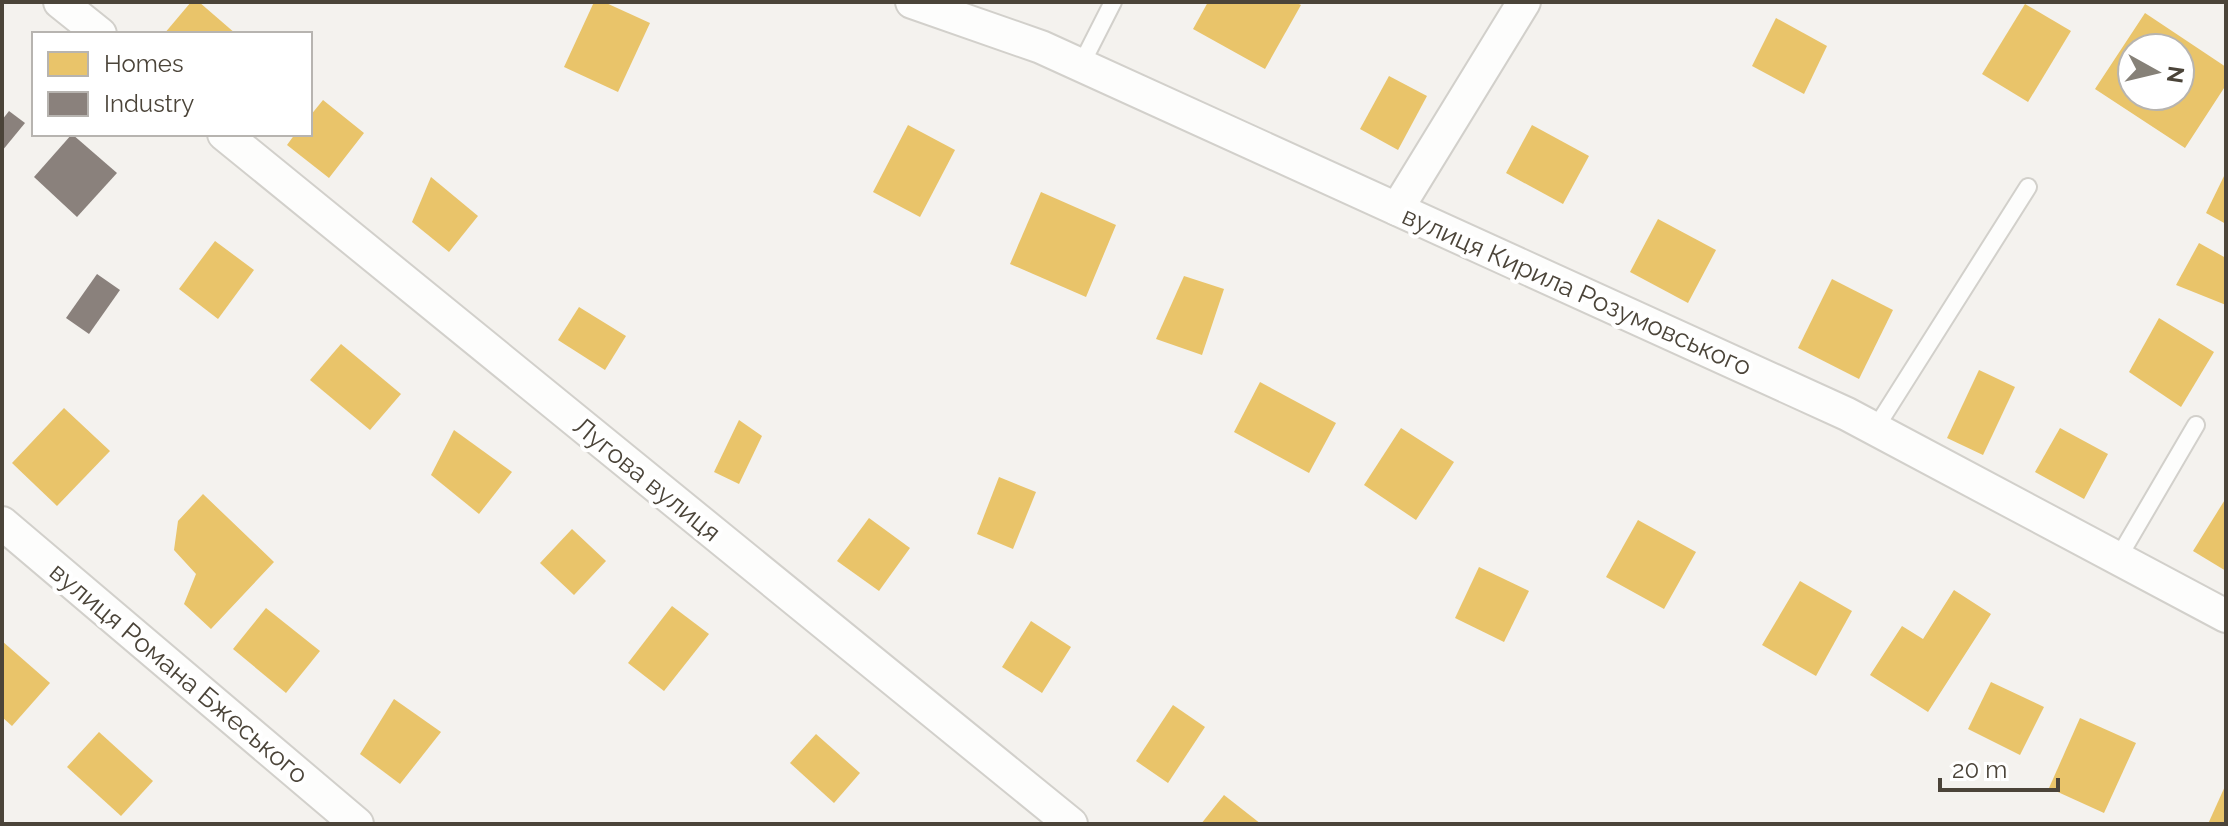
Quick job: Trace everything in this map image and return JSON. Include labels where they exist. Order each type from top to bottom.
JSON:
[{"type":"street","points":[[60,2],[98,32]]},
{"type":"street","name":"вулиця Кирила Розумовського","points":[[912,2],[1041,47],[1875,429],[2226,616]]},
{"type":"street","points":[[1397,209],[1524,2]]},
{"type":"street","name":"Лугова вулиця","points":[[226,136],[1071,824]]},
{"type":"street","name":"вулиця Романа Бжеського","points":[[2,523],[357,824]]},
{"type":"lane","points":[[1081,65],[1113,2]]},
{"type":"lane","points":[[1875,429],[2028,187]]},
{"type":"lane","points":[[2117,560],[2196,425]]},
{"type":"building: Homes","points":[[191,2],[199,2],[234,32],[166,32]]},
{"type":"building: Homes","points":[[594,2],[604,2],[650,23],[618,92],[564,67]]},
{"type":"building: Homes","points":[[1208,2],[1295,2],[1301,5],[1265,69],[1193,29]]},
{"type":"building: Homes","points":[[2025,4],[2071,31],[2028,102],[1982,74]]},
{"type":"building: Homes","points":[[2145,13],[2174,32],[2132,32]]},
{"type":"building: Homes","points":[[1776,18],[1827,46],[1804,94],[1752,66]]},
{"type":"building: Homes","points":[[2196,47],[2226,67],[2226,85],[2185,148],[2130,112],[2196,112]]},
{"type":"building: Homes","points":[[2116,57],[2116,103],[2095,89]]},
{"type":"building: Homes","points":[[1389,76],[1427,96],[1398,150],[1360,129]]},
{"type":"building: Homes","points":[[323,100],[364,133],[329,178],[287,145],[294,136],[312,136],[312,114]]},
{"type":"building: Homes","points":[[908,125],[955,150],[920,217],[873,192]]},
{"type":"building: Homes","points":[[1532,125],[1589,156],[1563,204],[1506,173]]},
{"type":"building: Homes","points":[[2226,172],[2226,224],[2206,213]]},
{"type":"building: Homes","points":[[431,177],[478,216],[449,252],[412,222]]},
{"type":"building: Homes","points":[[1041,192],[1116,225],[1086,297],[1010,264]]},
{"type":"building: Homes","points":[[1658,219],[1716,250],[1688,303],[1630,272]]},
{"type":"building: Homes","points":[[215,241],[254,270],[218,319],[179,289]]},
{"type":"building: Homes","points":[[2199,243],[2226,258],[2226,305],[2176,285]]},
{"type":"building: Homes","points":[[1184,276],[1224,289],[1202,355],[1156,339]]},
{"type":"building: Homes","points":[[1832,279],[1893,310],[1859,379],[1798,348]]},
{"type":"building: Homes","points":[[579,307],[626,336],[605,370],[558,340]]},
{"type":"building: Homes","points":[[2159,318],[2214,352],[2181,407],[2129,372]]},
{"type":"building: Homes","points":[[341,344],[401,394],[370,430],[310,380]]},
{"type":"building: Homes","points":[[1979,370],[2015,387],[1983,455],[1947,438]]},
{"type":"building: Homes","points":[[1260,382],[1336,423],[1309,473],[1234,432]]},
{"type":"building: Homes","points":[[64,408],[110,451],[57,506],[12,463]]},
{"type":"building: Homes","points":[[739,420],[762,436],[739,484],[714,472]]},
{"type":"building: Homes","points":[[1401,428],[1454,462],[1416,520],[1364,485]]},
{"type":"building: Homes","points":[[2060,428],[2108,454],[2084,499],[2035,472]]},
{"type":"building: Homes","points":[[454,430],[512,472],[479,514],[431,475]]},
{"type":"building: Homes","points":[[999,477],[1036,492],[1013,549],[977,534]]},
{"type":"building: Homes","points":[[203,494],[274,562],[211,629],[184,604],[196,574],[174,550],[178,521]]},
{"type":"building: Homes","points":[[2226,498],[2226,571],[2193,551]]},
{"type":"building: Homes","points":[[869,518],[910,548],[879,591],[837,561]]},
{"type":"building: Homes","points":[[1638,520],[1696,552],[1664,609],[1606,577]]},
{"type":"building: Homes","points":[[572,529],[606,561],[574,595],[540,563]]},
{"type":"building: Homes","points":[[1479,567],[1529,591],[1504,642],[1455,618]]},
{"type":"building: Homes","points":[[1800,581],[1852,611],[1816,676],[1762,645]]},
{"type":"building: Homes","points":[[1954,590],[1991,614],[1928,712],[1870,675],[1902,626],[1923,639]]},
{"type":"building: Homes","points":[[672,606],[709,634],[664,691],[628,663]]},
{"type":"building: Homes","points":[[266,608],[320,651],[286,693],[233,649]]},
{"type":"building: Homes","points":[[1031,621],[1071,647],[1042,693],[1002,667]]},
{"type":"building: Homes","points":[[2,641],[50,683],[12,726],[2,717]]},
{"type":"building: Homes","points":[[1991,682],[2044,707],[2020,755],[1968,729]]},
{"type":"building: Homes","points":[[394,699],[441,732],[400,784],[360,754]]},
{"type":"building: Homes","points":[[1173,705],[1205,727],[1168,783],[1136,761]]},
{"type":"building: Homes","points":[[2080,718],[2136,743],[2104,813],[2049,788]]},
{"type":"building: Homes","points":[[99,732],[153,781],[121,816],[67,767]]},
{"type":"building: Homes","points":[[816,734],[860,773],[834,803],[790,763]]},
{"type":"building: Homes","points":[[2226,784],[2226,824],[2208,824]]},
{"type":"building: Homes","points":[[1224,795],[1261,824],[1201,824]]},
{"type":"building: Industry","points":[[9,111],[25,123],[2,151],[2,120]]},
{"type":"building: Industry","points":[[70,136],[74,136],[117,173],[77,217],[34,177]]},
{"type":"building: Industry","points":[[97,274],[120,290],[89,334],[66,318]]}]
